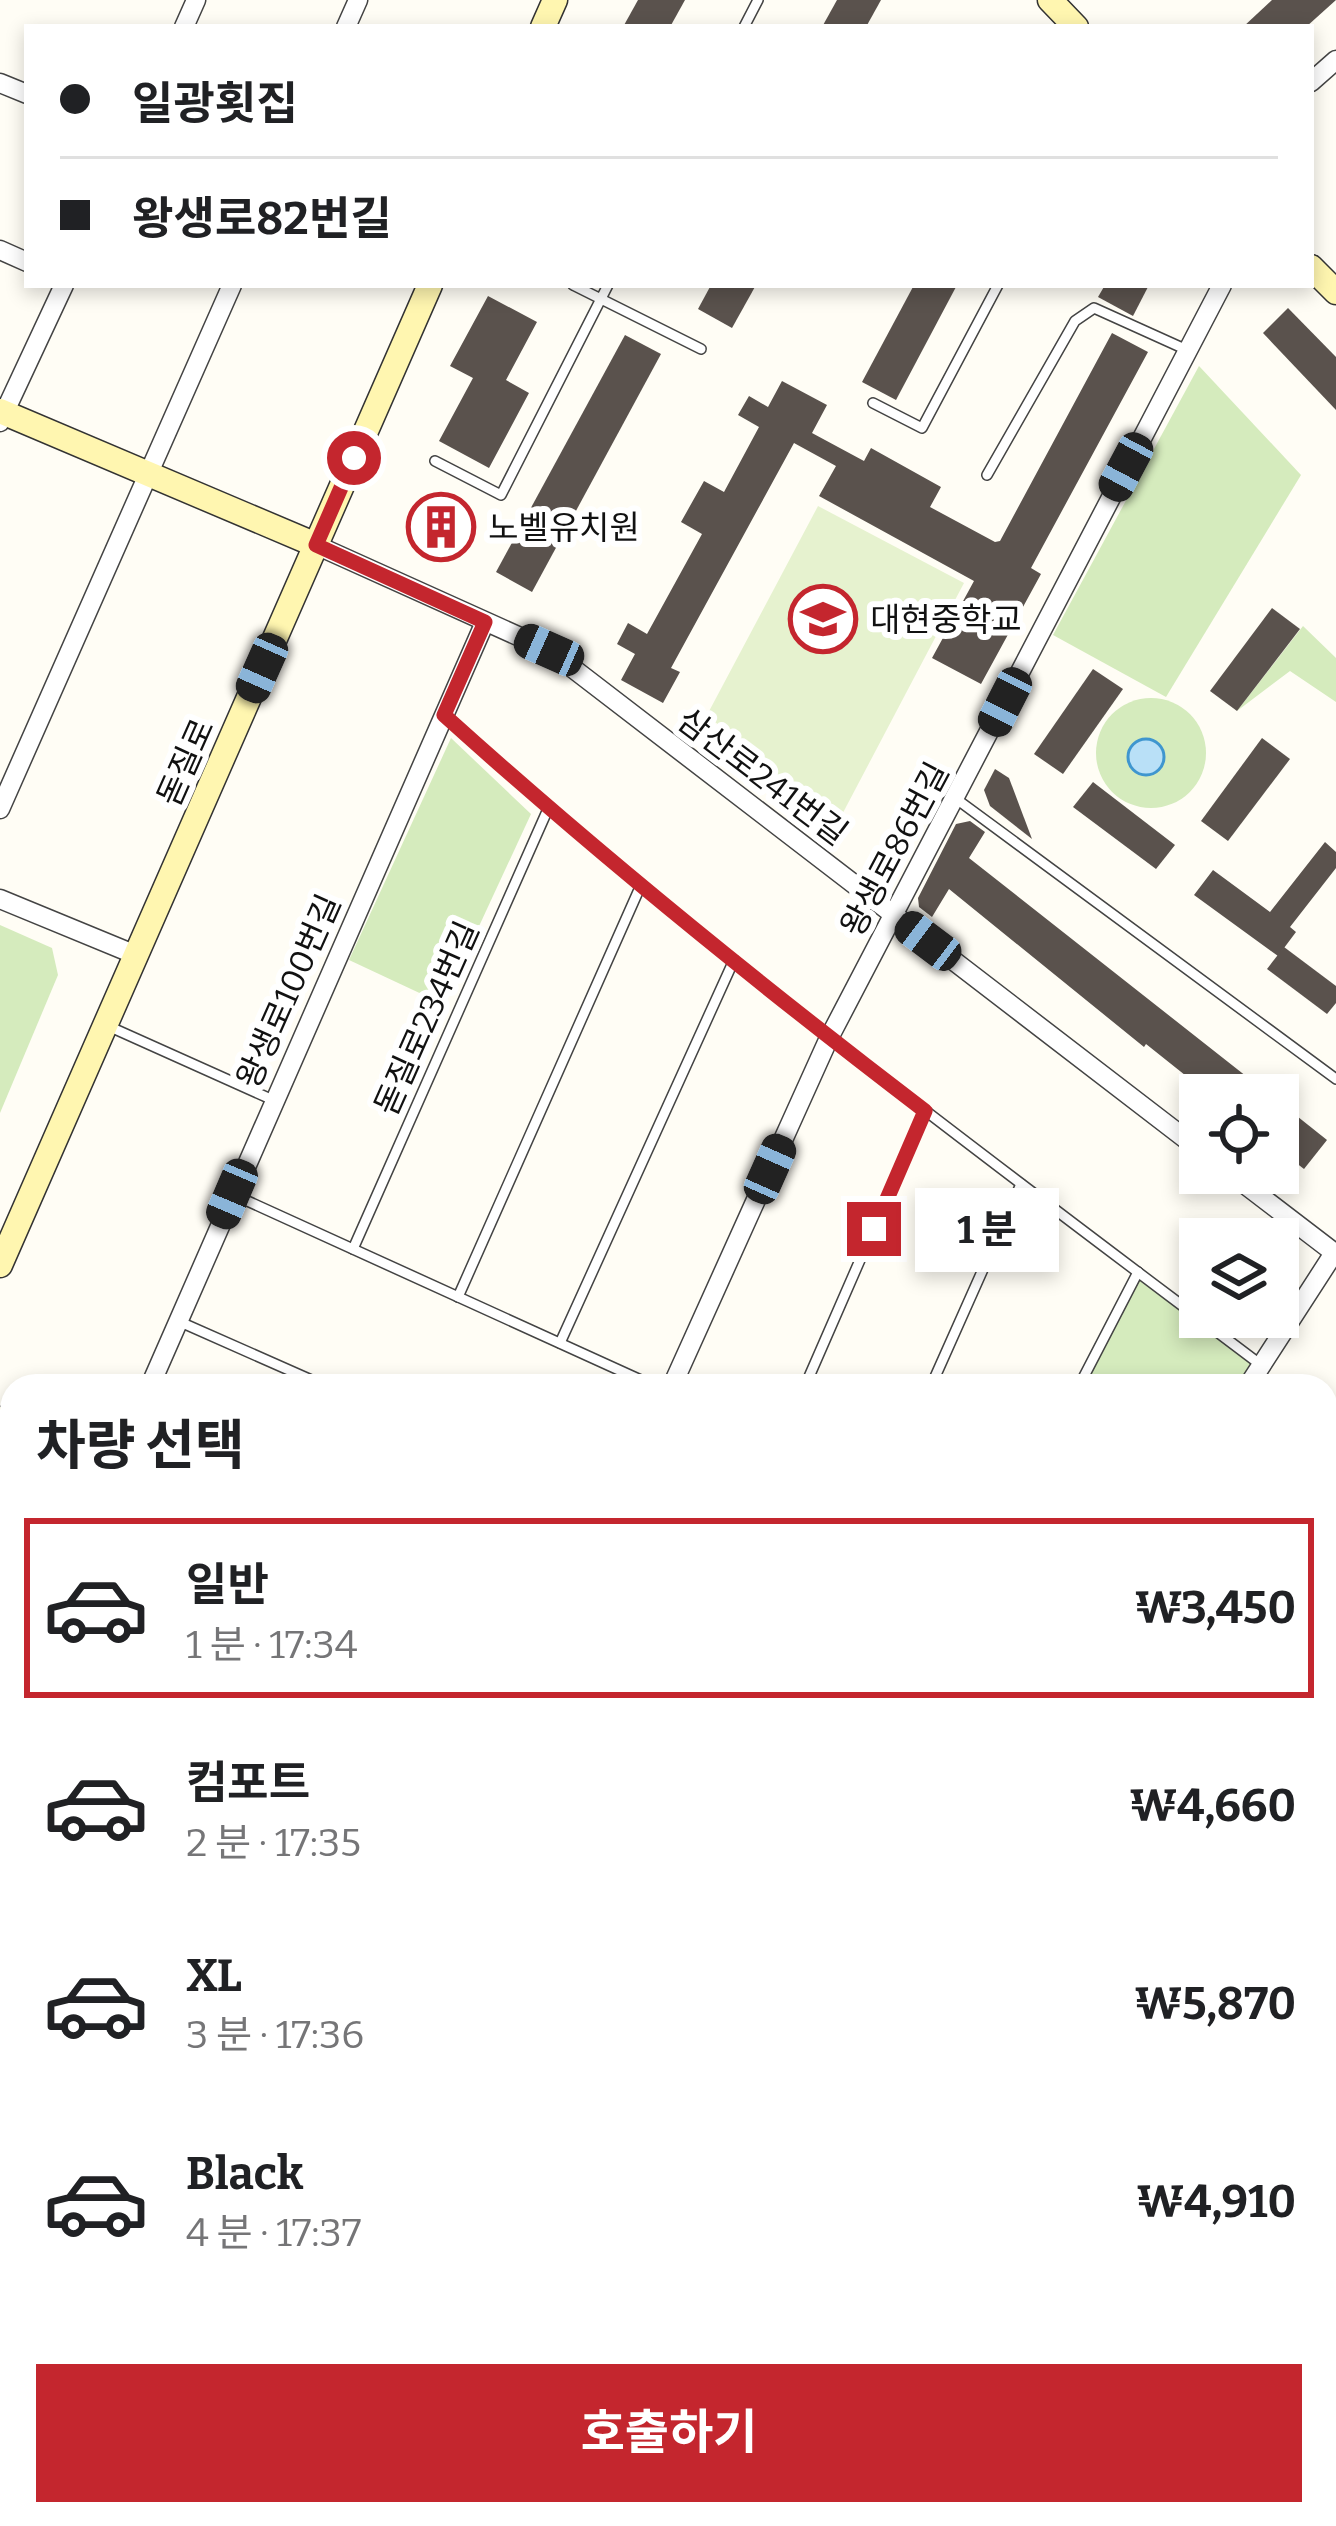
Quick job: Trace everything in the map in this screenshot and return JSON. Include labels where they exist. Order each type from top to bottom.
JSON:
[{"type":"main road","points":[[1050,0],[1073,24]]},
{"type":"main road","points":[[1314,270],[1336,292]]},
{"type":"main road","name":"돋질로","points":[[0,1265],[429,288]]},
{"type":"main road","points":[[2,416],[316,545]]},
{"type":"street","points":[[2,416],[63,288]]},
{"type":"street","points":[[0,809],[231,288]]},
{"type":"street","name":"왕생로86번길","points":[[677,1374],[829,1038],[1220,288]]},
{"type":"street","name":"삼산로241번길","points":[[316,545],[549,650],[1179,1134]]},
{"type":"street","name":"왕생로100번길","points":[[155,1374],[485,622]]},
{"type":"street","points":[[0,898],[136,955]]},
{"type":"street","points":[[1255,1374],[1335,1252],[1258,1194]]},
{"type":"lane","points":[[579,288],[701,349]]},
{"type":"lane","points":[[435,461],[501,495],[606,288]]},
{"type":"lane","points":[[873,404],[922,428],[996,288]]},
{"type":"lane","points":[[987,475],[1075,321],[1094,308],[1187,350]]},
{"type":"lane","points":[[444,715],[548,809],[829,1038],[1261,1365]]},
{"type":"lane","points":[[955,798],[1336,1079]]},
{"type":"lane","name":"돋질로234번길","points":[[353,1249],[548,809]]},
{"type":"lane","points":[[458,1297],[641,885]]},
{"type":"lane","points":[[560,1343],[734,960]]},
{"type":"lane","points":[[105,1025],[273,1100]]},
{"type":"lane","points":[[810,1374],[925,1111]]},
{"type":"lane","points":[[936,1374],[1021,1184]]},
{"type":"lane","points":[[232,1194],[628,1374]]},
{"type":"lane","points":[[1085,1374],[1138,1272]]},
{"type":"lane","points":[[178,1321],[298,1374]]},
{"type":"green space","points":[[1199,366],[1301,475],[1166,697],[1053,635]]},
{"type":"green space","points":[[818,506],[964,583],[836,826],[707,715]]},
{"type":"green space","points":[[1303,626],[1336,658],[1336,702],[1290,671],[1237,711]]},
{"type":"green space","points":[[1151,698],[1172,702],[1190,714],[1202,732],[1206,753],[1202,774],[1190,792],[1172,804],[1151,808],[1130,804],[1112,792],[1100,774],[1096,753],[1100,732],[1112,714],[1130,702]]},
{"type":"green space","points":[[451,738],[531,814],[443,1004],[349,960]]},
{"type":"green space","points":[[0,925],[52,948],[58,975],[0,1113]]},
{"type":"green space","points":[[1138,1272],[1179,1303],[1179,1338],[1225,1338],[1261,1365],[1255,1374],[1085,1374]]},
{"type":"water","points":[[1146,739],[1159,744],[1164,757],[1159,770],[1146,775],[1133,770],[1128,757],[1133,744]]},
{"type":"building","points":[[638,0],[685,0],[672,24],[625,24]]},
{"type":"building","points":[[837,0],[881,0],[868,24],[824,24]]},
{"type":"building","points":[[1272,0],[1336,0],[1309,24],[1246,24]]},
{"type":"building","points":[[709,288],[754,288],[732,328],[698,309]]},
{"type":"building","points":[[912,288],[955,288],[896,400],[862,382]]},
{"type":"building","points":[[1103,288],[1147,288],[1133,316],[1098,297]]},
{"type":"building","points":[[488,296],[537,322],[506,380],[529,393],[489,468],[439,441],[473,378],[450,366]]},
{"type":"building","points":[[1288,308],[1336,357],[1336,410],[1263,333]]},
{"type":"building","points":[[1112,333],[1148,352],[1031,568],[1041,574],[981,684],[932,658],[974,581],[819,496],[836,466],[794,443],[671,668],[680,672],[663,703],[621,680],[635,654],[617,644],[628,623],[647,634],[702,534],[681,522],[704,481],[724,492],[759,427],[738,415],[749,396],[768,407],[782,381],[827,405],[812,433],[864,461],[871,448],[941,487],[930,507],[995,542],[1000,541]]},
{"type":"building","points":[[625,335],[661,354],[532,592],[496,572]]},
{"type":"building","name":"노벨유치원","points":[[428,497],[473,517],[455,558],[409,538]]},
{"type":"building","points":[[1272,608],[1300,629],[1237,711],[1210,691]]},
{"type":"building","points":[[1093,669],[1123,689],[1063,774],[1034,754]]},
{"type":"building","points":[[1262,738],[1290,759],[1228,841],[1201,821]]},
{"type":"building","points":[[995,769],[1009,778],[1032,839],[990,806],[984,790]]},
{"type":"building","points":[[1093,782],[1175,845],[1156,869],[1073,807]]},
{"type":"building","points":[[970,821],[985,832],[969,858],[1243,1074],[1184,1074],[949,889],[932,917],[919,907],[918,898],[956,824]]},
{"type":"building","points":[[1325,842],[1336,852],[1336,868],[1290,927],[1296,932],[1278,956],[1194,895],[1213,870],[1270,912]]},
{"type":"building","points":[[1284,947],[1336,986],[1336,1003],[1327,1014],[1267,969]]},
{"type":"building","points":[[1299,1118],[1327,1140],[1304,1169],[1299,1165]]},
{"type":"place","name":"노벨유치원","points":[[441,527]]},
{"type":"place","name":"대현중학교","points":[[823,619]]},
{"type":"route","points":[[354,458],[316,545],[485,622],[444,715],[548,809],[925,1111],[874,1229]]}]
